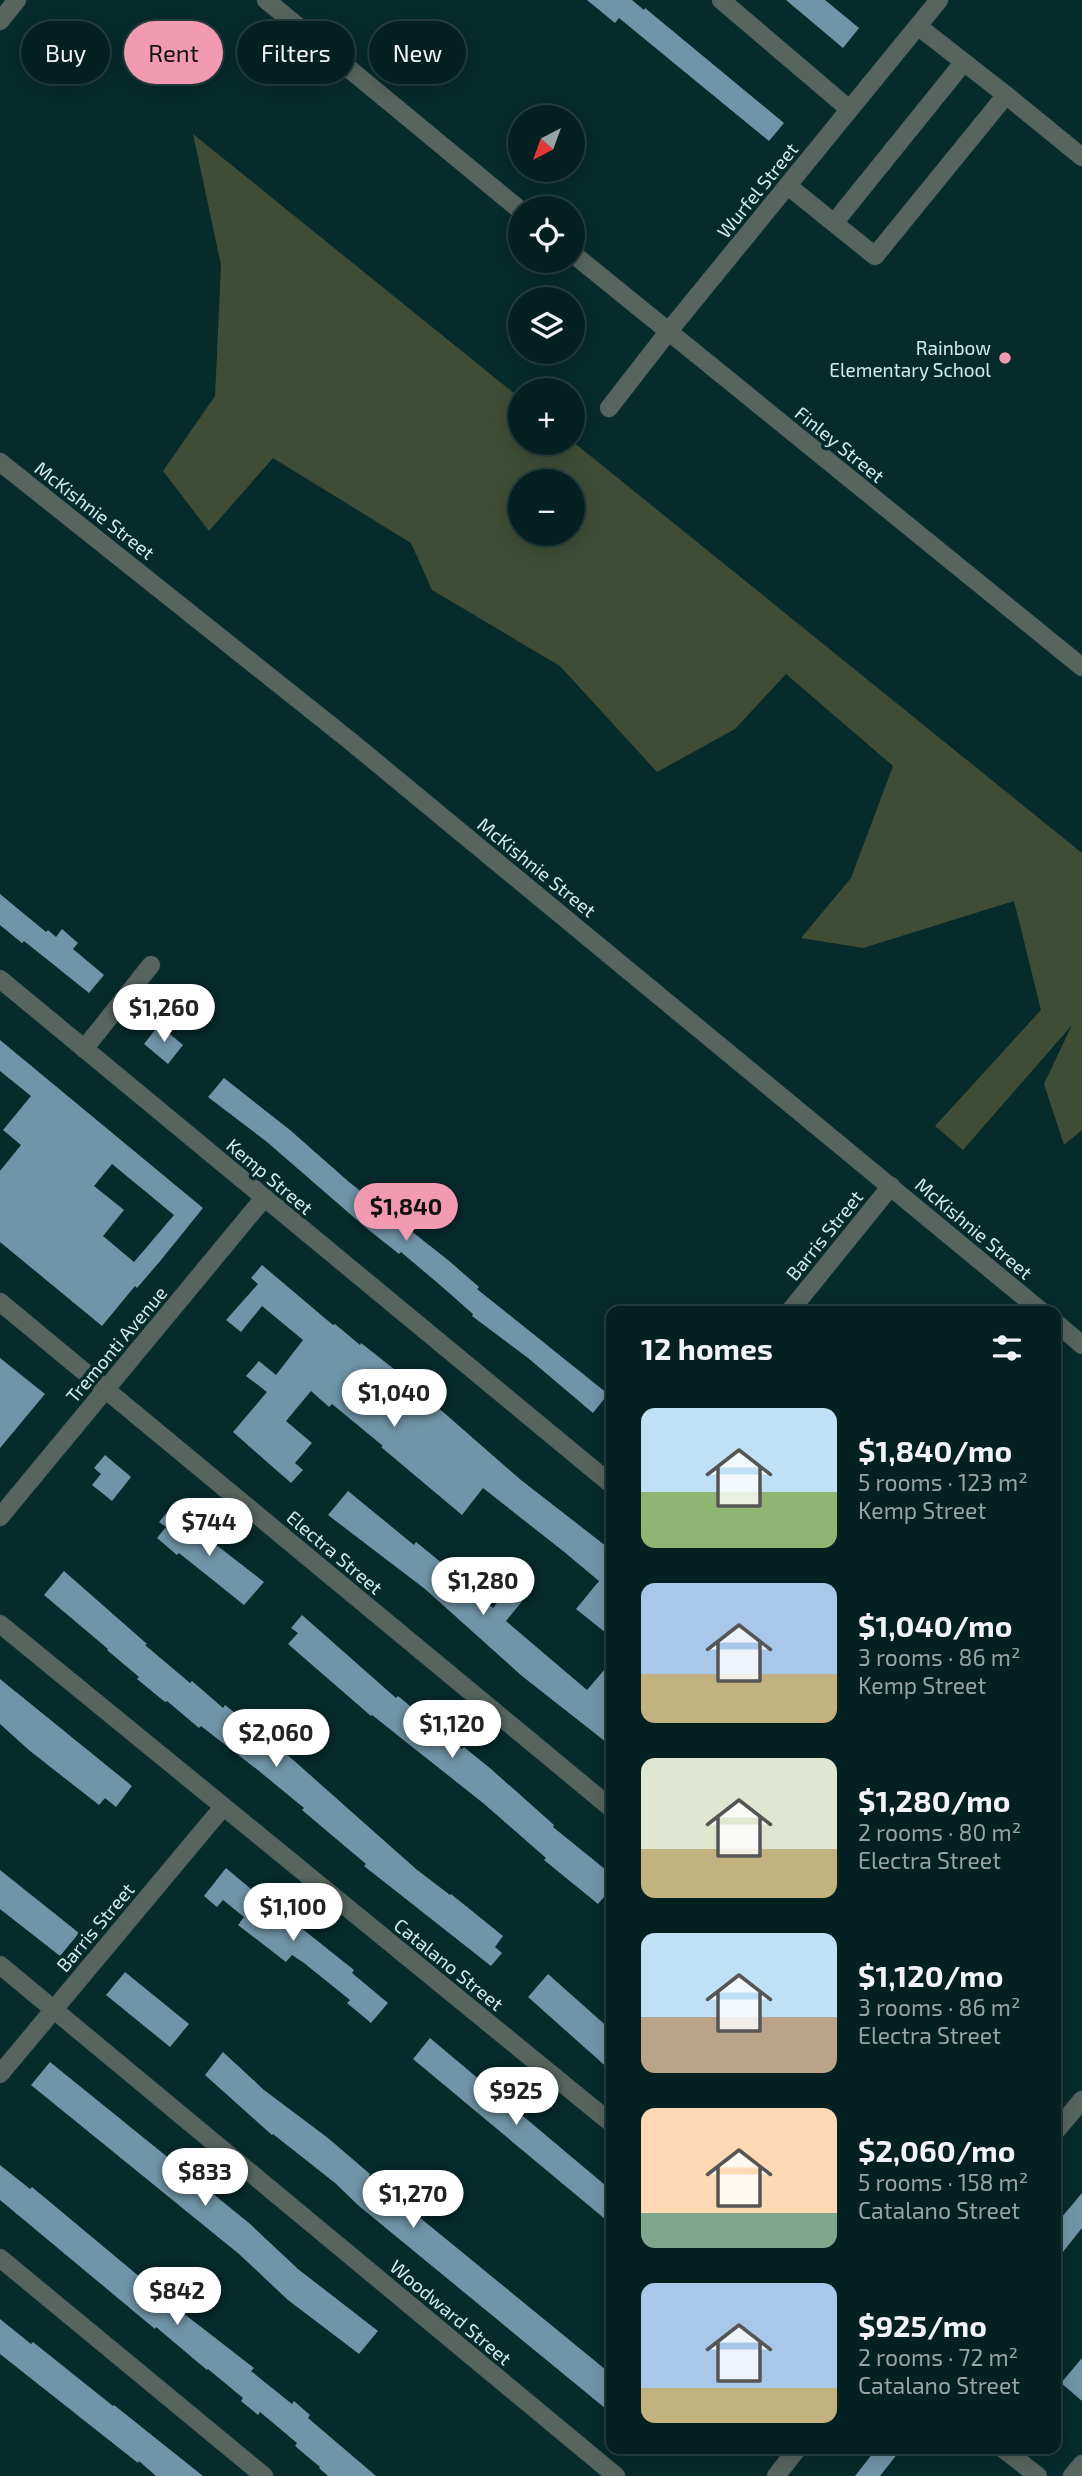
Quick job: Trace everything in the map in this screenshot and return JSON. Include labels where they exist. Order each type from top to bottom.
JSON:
[{"type":"street","points":[[0,21],[17,0]]},
{"type":"street","points":[[267,0],[508,200]]},
{"type":"street","points":[[721,0],[849,109]]},
{"type":"street","name":"Wurfel Street","points":[[610,408],[668,332],[939,0]]},
{"type":"street","points":[[919,27],[1082,157]]},
{"type":"street","points":[[834,223],[963,63]]},
{"type":"street","points":[[788,186],[876,256],[1006,95]]},
{"type":"street","name":"Finley Street","points":[[585,264],[1082,667]]},
{"type":"street","name":"McKishnie Street","points":[[0,462],[339,732],[1035,1306]]},
{"type":"street","points":[[83,1049],[151,965]]},
{"type":"street","name":"Kemp Street","points":[[0,979],[606,1480]]},
{"type":"street","name":"Barris Street","points":[[794,1306],[891,1186]]},
{"type":"street","name":"Tremonti Avenue","points":[[0,1517],[264,1198]]},
{"type":"street","name":"Electra Street","points":[[0,1302],[606,1804]]},
{"type":"street","points":[[1061,1327],[1082,1345]]},
{"type":"street","name":"Catalano Street","points":[[0,1624],[606,2119]]},
{"type":"street","name":"Barris Street","points":[[0,2074],[223,1807]]},
{"type":"street","name":"Woodward Street","points":[[0,1965],[616,2476]]},
{"type":"street","points":[[1061,2125],[1082,2100]]},
{"type":"street","points":[[0,2258],[264,2476]]},
{"type":"street","points":[[776,2476],[793,2454]]},
{"type":"street","points":[[1010,2454],[1038,2476]]},
{"type":"street","points":[[1072,2476],[1082,2464]]},
{"type":"green space","points":[[193,134],[508,388],[508,455],[585,455],[585,452],[1082,853],[1082,1130],[1064,1145],[1044,1084],[1072,1025],[963,1150],[935,1126],[1041,1010],[1014,901],[863,948],[801,938],[851,878],[893,766],[786,674],[735,729],[657,772],[560,666],[432,590],[411,543],[273,458],[209,531],[163,471],[215,396],[221,265]]},
{"type":"building","points":[[587,0],[632,0],[644,10],[645,8],[784,123],[769,141],[619,18],[615,23]]},
{"type":"building","points":[[786,0],[825,0],[859,28],[843,48]]},
{"type":"building","points":[[0,894],[46,932],[48,930],[56,937],[62,929],[78,943],[73,949],[104,975],[89,993],[0,925]]},
{"type":"building","points":[[159,1025],[183,1045],[168,1064],[144,1044]]},
{"type":"building","points":[[0,1040],[203,1208],[102,1326],[0,1242],[0,1171],[21,1145],[3,1130],[31,1096],[0,1071]],"holes":[[[112,1164],[174,1215],[134,1262],[103,1236],[124,1210],[94,1186]]]},
{"type":"building","points":[[224,1078],[448,1260],[479,1287],[477,1289],[606,1392],[606,1397],[593,1413],[528,1358],[472,1316],[473,1314],[440,1285],[401,1252],[399,1254],[365,1227],[267,1142],[208,1097]]},
{"type":"building","points":[[262,1265],[333,1325],[394,1369],[521,1480],[606,1546],[606,1633],[576,1609],[599,1581],[563,1551],[483,1488],[462,1515],[332,1404],[329,1407],[311,1391],[286,1421],[312,1443],[295,1463],[303,1470],[291,1483],[233,1432],[267,1392],[246,1376],[259,1361],[276,1375],[303,1340],[262,1306],[241,1332],[226,1320],[258,1284],[251,1278]]},
{"type":"building","points":[[0,1358],[45,1394],[0,1448]]},
{"type":"building","points":[[105,1455],[131,1477],[112,1501],[92,1485],[101,1474],[94,1468]]},
{"type":"building","points":[[348,1491],[414,1545],[416,1542],[493,1608],[518,1576],[533,1588],[506,1621],[587,1690],[606,1668],[606,1742],[522,1676],[425,1589],[328,1515]]},
{"type":"building","points":[[170,1509],[264,1582],[244,1605],[157,1538],[166,1527],[159,1522]]},
{"type":"building","points":[[64,1571],[190,1683],[192,1681],[223,1708],[225,1705],[291,1758],[416,1869],[503,1936],[495,1947],[502,1953],[491,1966],[364,1866],[366,1864],[259,1771],[137,1679],[139,1677],[44,1595]]},
{"type":"building","points":[[302,1615],[396,1698],[398,1696],[462,1749],[464,1747],[491,1769],[554,1825],[553,1827],[606,1870],[606,1895],[598,1904],[544,1860],[546,1858],[483,1803],[371,1716],[288,1644],[298,1633],[291,1628]]},
{"type":"building","points":[[0,1679],[132,1786],[116,1807],[105,1798],[99,1805],[0,1724]]},
{"type":"building","points":[[226,1868],[294,1925],[295,1923],[354,1970],[352,1973],[388,2003],[371,2023],[347,2003],[350,2000],[304,1963],[292,1955],[286,1962],[238,1925],[244,1917],[223,1900],[217,1907],[204,1896]]},
{"type":"building","points":[[0,1870],[79,1933],[60,1956],[0,1909]]},
{"type":"building","points":[[125,1972],[189,2024],[170,2047],[106,1995]]},
{"type":"building","points":[[548,1974],[606,2026],[606,2067],[528,1997]]},
{"type":"building","points":[[430,2038],[606,2186],[606,2220],[413,2059]]},
{"type":"building","points":[[223,2052],[264,2090],[328,2138],[370,2174],[369,2176],[606,2370],[606,2409],[359,2206],[335,2183],[272,2135],[205,2075]]},
{"type":"building","points":[[50,2062],[249,2223],[298,2269],[378,2331],[359,2354],[288,2300],[239,2254],[31,2085]]},
{"type":"building","points":[[0,2165],[30,2189],[32,2187],[183,2313],[254,2368],[251,2371],[292,2404],[294,2401],[310,2415],[308,2418],[376,2476],[328,2476],[295,2446],[297,2443],[260,2412],[258,2415],[241,2401],[243,2398],[0,2200]]},
{"type":"building","points":[[1082,2193],[1082,2228],[1061,2254],[1061,2218]]},
{"type":"building","points":[[0,2319],[203,2476],[156,2476],[139,2461],[138,2463],[0,2354]]},
{"type":"building","points":[[1082,2358],[1082,2401],[1061,2383]]},
{"type":"building","points":[[872,2454],[897,2454],[880,2476],[855,2476]]},
{"type":"place","name":"Rainbow Elementary School","points":[[1005,358]]}]
